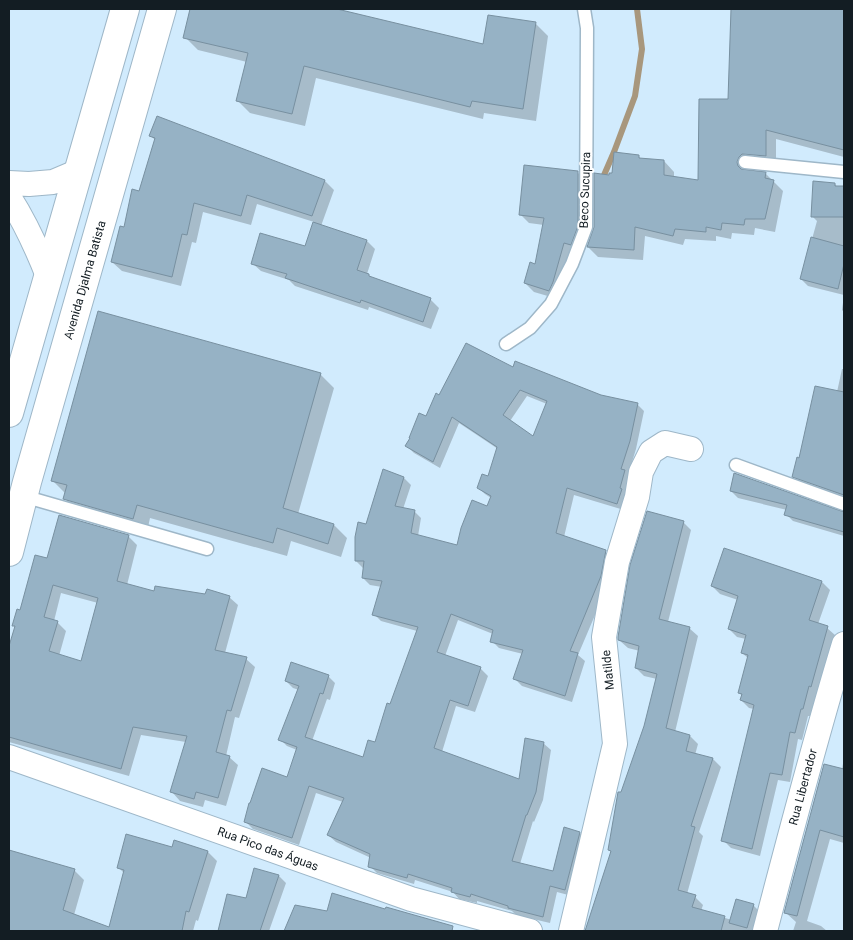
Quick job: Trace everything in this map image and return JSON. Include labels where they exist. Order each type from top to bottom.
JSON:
[{"type":"main road","points":[[9,413],[125,9]]},
{"type":"main road","name":"Avenida Djalma Batista","points":[[9,552],[23,496],[162,9]]},
{"type":"street","points":[[9,183],[52,182],[79,171]]},
{"type":"street","points":[[9,197],[35,243],[48,276]]},
{"type":"street","name":"Matilde","points":[[571,931],[615,744],[604,637],[617,562],[637,497],[641,472],[651,452],[666,443],[691,449]]},
{"type":"street","name":"Rua Libertador","points":[[765,931],[825,706],[844,644]]},
{"type":"street","name":"Rua Pico das Águas","points":[[9,757],[411,899],[530,931]]},
{"type":"lane","name":"Beco Sucupira","points":[[506,344],[530,328],[551,304],[572,264],[586,227],[587,28],[584,9]]},
{"type":"lane","points":[[745,162],[844,172]]},
{"type":"lane","points":[[736,465],[844,504]]},
{"type":"lane","points":[[23,496],[207,550]]},
{"type":"building","points":[[190,9],[337,9],[483,44],[488,15],[536,22],[523,109],[472,101],[470,107],[304,66],[292,114],[236,101],[248,53],[183,38]]},
{"type":"building","points":[[731,9],[844,9],[844,150],[766,130],[766,156],[742,154],[737,162],[741,169],[766,172],[765,178],[774,180],[765,219],[745,219],[744,225],[722,223],[721,230],[706,227],[706,232],[675,229],[673,236],[635,227],[634,250],[587,247],[594,227],[594,173],[609,175],[609,173],[612,173],[614,152],[639,155],[639,158],[664,160],[664,175],[698,180],[699,99],[728,99]]},
{"type":"building","points":[[157,116],[325,180],[312,216],[247,195],[241,216],[194,203],[187,235],[182,234],[172,277],[111,262],[120,226],[124,227],[132,189],[139,191],[155,138],[149,136]]},
{"type":"building","points":[[524,165],[578,171],[578,226],[571,245],[564,243],[549,291],[524,283],[530,262],[535,264],[544,218],[519,215]]},
{"type":"building","points":[[813,181],[835,183],[835,186],[844,186],[844,217],[811,217]]},
{"type":"building","points":[[313,222],[367,240],[357,270],[431,298],[423,322],[361,300],[360,303],[285,278],[287,274],[251,264],[260,233],[305,246]]},
{"type":"building","points":[[811,237],[844,246],[844,264],[838,289],[800,279]]},
{"type":"building","points":[[98,311],[321,373],[283,508],[334,524],[328,544],[277,528],[273,543],[137,505],[133,519],[63,499],[67,485],[51,481]]},
{"type":"building","points":[[466,343],[513,367],[515,361],[601,395],[638,403],[630,441],[621,469],[625,470],[617,504],[567,488],[556,533],[606,550],[601,576],[570,651],[578,653],[565,696],[513,679],[523,650],[490,642],[493,630],[451,614],[437,652],[481,667],[468,706],[450,700],[434,748],[519,779],[525,738],[544,742],[536,792],[526,815],[512,861],[553,871],[564,827],[580,832],[565,890],[550,886],[543,917],[508,908],[508,906],[471,894],[470,897],[451,892],[452,888],[408,874],[407,878],[368,867],[370,854],[327,835],[344,798],[309,786],[292,838],[244,822],[262,768],[287,777],[297,747],[278,740],[299,686],[285,681],[291,662],[329,675],[323,694],[320,693],[305,737],[363,757],[368,740],[375,742],[387,703],[390,704],[418,627],[372,615],[382,581],[362,578],[364,561],[355,561],[355,537],[358,522],[366,524],[383,469],[404,477],[395,506],[415,510],[411,533],[457,545],[461,528],[472,500],[487,506],[491,496],[477,488],[482,474],[488,476],[497,447],[452,417],[433,462],[405,446],[419,413],[426,416],[436,393],[439,395]],"holes":[[[520,390],[547,401],[533,436],[503,415]]]},
{"type":"building","points":[[815,386],[844,392],[844,495],[792,477],[797,457],[799,458]]},
{"type":"building","points":[[734,473],[844,512],[844,532],[784,515],[787,505],[730,491]]},
{"type":"building","points":[[647,511],[684,521],[659,619],[690,627],[666,728],[690,735],[686,751],[713,758],[691,826],[695,827],[678,890],[696,895],[692,907],[725,916],[721,931],[585,931],[611,851],[608,850],[618,792],[621,792],[644,726],[657,674],[635,668],[639,646],[618,640],[630,565]]},
{"type":"building","points":[[59,515],[129,535],[117,581],[154,591],[155,586],[205,594],[207,589],[230,596],[215,650],[247,657],[231,711],[227,710],[216,752],[230,756],[218,798],[196,792],[194,799],[170,792],[187,736],[133,727],[121,769],[9,737],[9,646],[15,626],[12,626],[17,609],[20,610],[35,555],[47,558]],"holes":[[[53,585],[98,598],[81,661],[49,651],[58,621],[44,617]]]},
{"type":"building","points":[[724,548],[822,581],[809,620],[828,626],[811,687],[809,686],[795,733],[790,732],[782,775],[770,773],[752,849],[721,841],[754,705],[740,700],[742,694],[738,693],[748,655],[741,653],[746,635],[728,629],[738,596],[711,586]]},
{"type":"building","points":[[824,764],[844,769],[844,837],[820,830],[797,916],[784,913]]},
{"type":"building","points":[[126,834],[172,847],[174,840],[208,851],[189,912],[186,911],[182,931],[9,931],[9,850],[75,869],[63,910],[109,927],[124,870],[117,868]]},
{"type":"building","points":[[254,868],[279,875],[260,931],[218,931],[227,894],[246,898]]},
{"type":"building","points":[[332,893],[453,926],[452,931],[284,931],[295,905],[327,911]]},
{"type":"building","points":[[736,899],[754,904],[747,928],[729,923]]},
{"type":"waterway","points":[[601,182],[635,96],[642,49],[637,9]]}]
